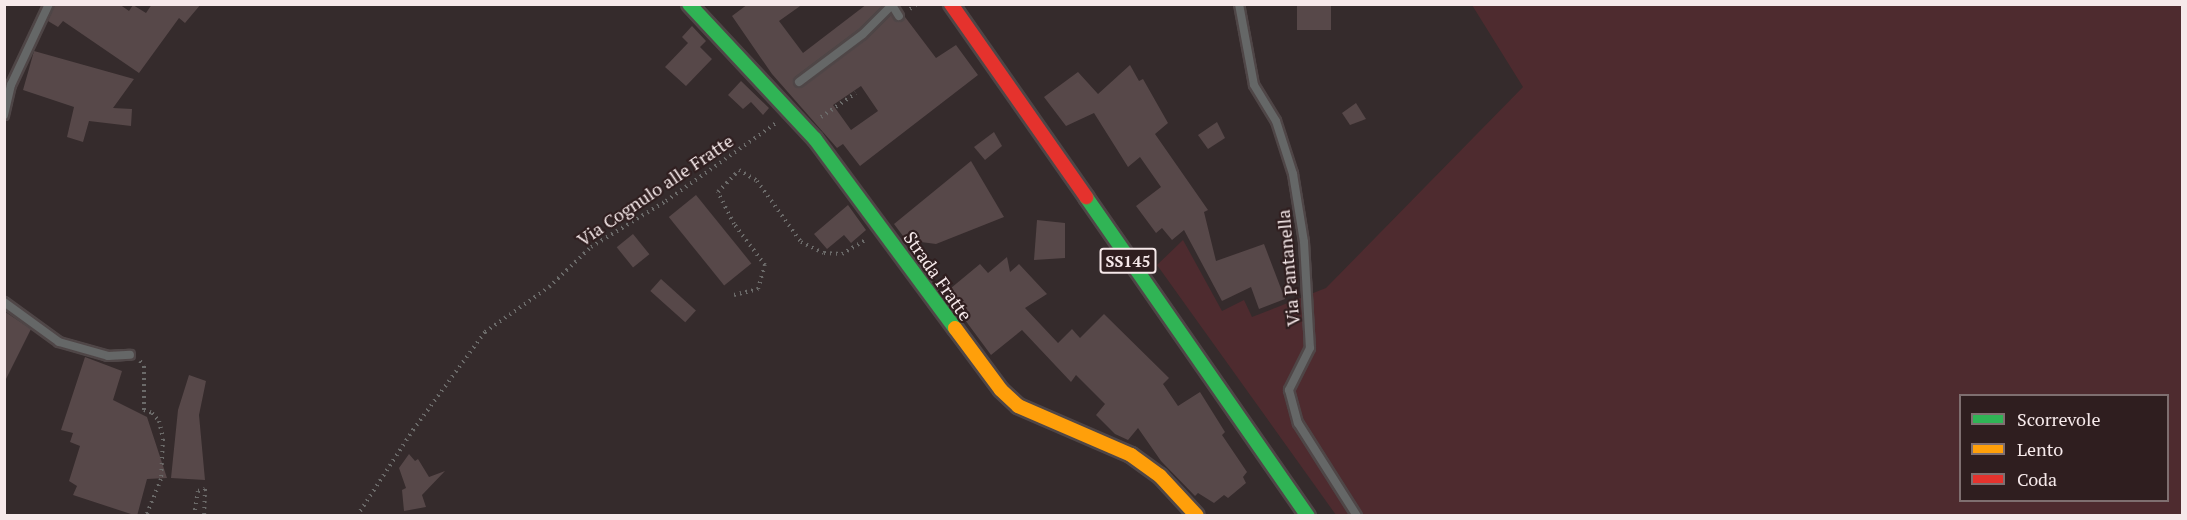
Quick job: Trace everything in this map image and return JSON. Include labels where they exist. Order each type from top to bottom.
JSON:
[{"type":"street","name":"Strada Fratte","points":[[689,4],[805,127],[869,207],[928,296],[1001,390],[1018,406],[1131,455],[1160,476],[1197,516]]},
{"type":"street","name":"SS145","points":[[951,4],[1308,516]]},
{"type":"lane","points":[[4,115],[11,85],[49,4]]},
{"type":"lane","name":"Via Pantanella","points":[[1239,4],[1254,85],[1276,122],[1293,174],[1304,242],[1310,348],[1289,390],[1298,423],[1357,516]]},
{"type":"lane","points":[[799,82],[863,34],[892,6],[899,16]]},
{"type":"lane","points":[[4,302],[30,317],[59,342],[108,356],[130,355]]},
{"type":"path","points":[[805,127],[856,93]]},
{"type":"path","name":"Via Cognulo alle Fratte","points":[[357,516],[413,430],[485,332],[549,287],[591,247],[666,201],[792,112]]},
{"type":"path","points":[[734,295],[758,289],[765,265],[734,224],[718,192],[739,170],[757,181],[801,242],[824,253],[842,254],[871,236]]},
{"type":"path","points":[[130,355],[144,366],[144,410],[159,421],[163,439],[161,479],[146,516]]},
{"type":"path","points":[[194,516],[198,491],[205,489],[204,516]]},
{"type":"shaded area","points":[[1472,5],[2182,5],[2182,515],[1336,515],[1157,265],[1183,240],[1222,311],[1244,300],[1252,317],[1326,288],[1523,87]]},
{"type":"building","points":[[55,4],[119,4],[129,11],[133,5],[146,13],[152,4],[201,4],[185,23],[179,18],[139,73],[63,21],[58,27],[48,21]]},
{"type":"building","points":[[748,4],[803,4],[779,21],[803,53],[867,4],[884,4],[859,29],[795,77],[793,83],[797,88],[867,39],[891,15],[899,22],[905,17],[936,58],[956,45],[978,75],[860,166],[843,144],[837,148],[772,74],[732,16]],"holes":[[[861,86],[878,111],[851,130],[833,105]]]},
{"type":"building","points":[[1297,4],[1331,4],[1331,30],[1297,30]]},
{"type":"building","points":[[692,26],[706,41],[700,47],[712,59],[686,86],[665,67],[688,43],[682,37]]},
{"type":"building","points":[[34,51],[134,79],[113,108],[132,109],[131,126],[89,121],[83,142],[67,137],[74,107],[23,90]]},
{"type":"building","points":[[1130,65],[1139,81],[1143,79],[1168,123],[1155,134],[1208,210],[1204,212],[1216,261],[1264,244],[1285,299],[1259,309],[1251,287],[1222,301],[1184,230],[1172,240],[1162,228],[1156,233],[1136,206],[1161,187],[1140,157],[1128,167],[1094,113],[1066,126],[1044,97],[1078,72],[1098,94]]},
{"type":"building","points":[[741,81],[769,108],[763,115],[751,102],[743,109],[728,95]]},
{"type":"building","points":[[1356,103],[1366,119],[1350,125],[1342,113]]},
{"type":"building","points":[[1217,122],[1225,138],[1208,149],[1198,135]]},
{"type":"building","points":[[994,132],[1002,146],[985,160],[974,147]]},
{"type":"building","points":[[971,161],[1004,217],[936,244],[906,240],[894,224]]},
{"type":"building","points":[[696,195],[751,263],[724,285],[669,217]]},
{"type":"building","points":[[848,205],[866,230],[851,243],[844,235],[827,249],[814,234]]},
{"type":"building","points":[[1037,220],[1065,223],[1065,258],[1034,260]]},
{"type":"building","points":[[633,234],[649,254],[633,267],[617,247]]},
{"type":"building","points":[[1007,257],[1010,272],[1019,264],[1047,294],[1025,308],[1058,343],[1072,329],[1080,338],[1104,314],[1169,378],[1163,384],[1178,406],[1200,392],[1225,432],[1222,435],[1247,472],[1243,477],[1246,483],[1228,498],[1224,495],[1214,503],[1198,493],[1195,496],[1161,461],[1138,428],[1128,440],[1115,434],[1096,415],[1105,404],[1076,375],[1071,382],[1022,330],[991,355],[945,293],[980,264],[988,273]]},
{"type":"building","points":[[661,279],[696,310],[685,322],[650,291]]},
{"type":"building","points":[[4,311],[31,329],[4,383]]},
{"type":"building","points":[[85,357],[122,371],[113,400],[147,417],[167,478],[147,479],[137,516],[73,495],[77,486],[69,481],[80,446],[70,442],[73,433],[61,430]]},
{"type":"building","points":[[189,375],[206,381],[199,415],[205,480],[171,478],[178,410]]},
{"type":"building","points":[[409,454],[415,461],[418,459],[429,477],[445,471],[422,495],[426,507],[404,511],[402,490],[406,488],[399,468]]},
{"type":"traffic: fast","points":[[689,4],[815,139],[955,328]]},
{"type":"traffic: fast","points":[[1086,197],[1308,516]]},
{"type":"traffic: slow","points":[[955,328],[1001,390],[1018,406],[1131,455],[1160,476],[1197,516]]},
{"type":"traffic: jam","points":[[951,4],[1086,197]]}]
